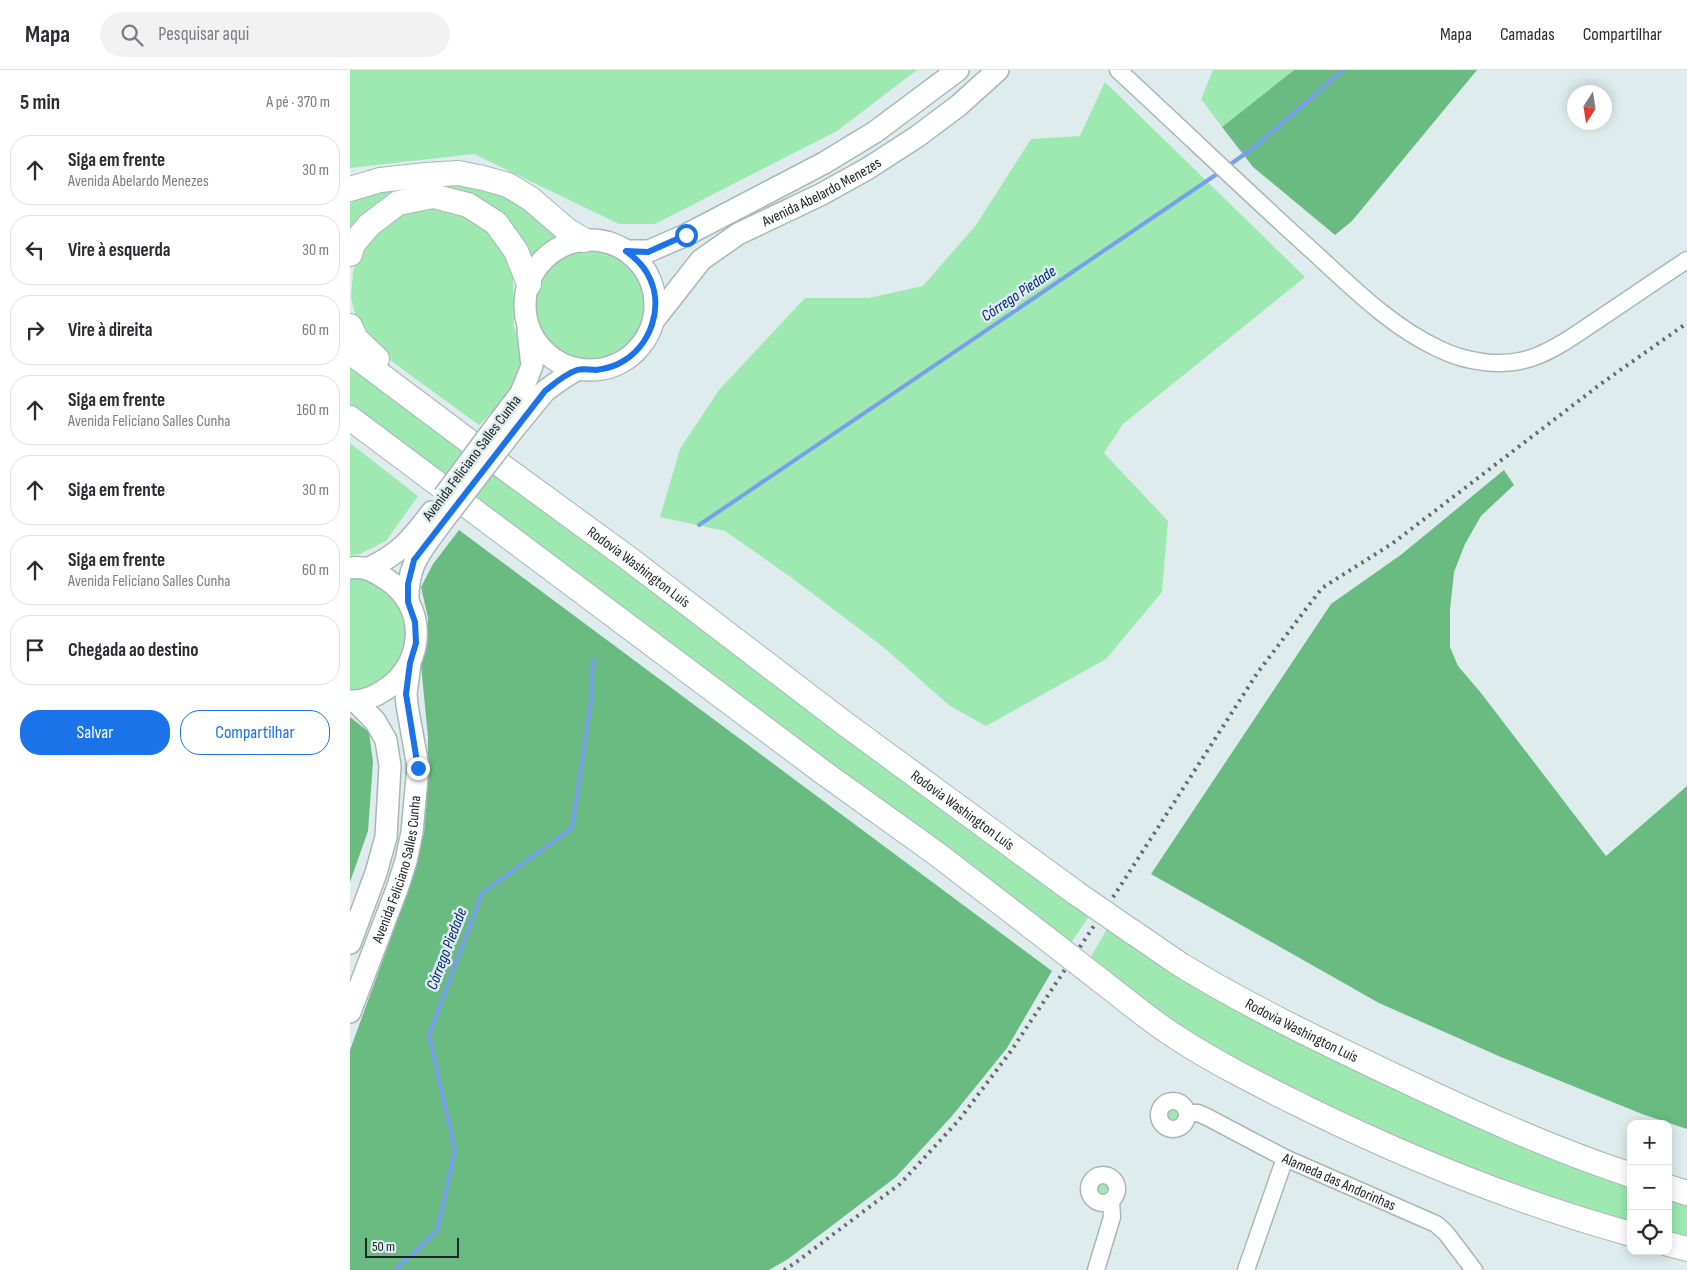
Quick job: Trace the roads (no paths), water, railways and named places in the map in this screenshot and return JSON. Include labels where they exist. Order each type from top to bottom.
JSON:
[{"type":"highway","points":[[350,189],[380,180],[426,175],[458,173],[483,178],[508,185],[531,199],[568,231],[584,240]]},
{"type":"highway","points":[[350,254],[353,244],[369,225],[398,203],[433,196],[468,205],[496,222],[516,251],[529,284]]},
{"type":"highway","points":[[350,326],[356,339],[367,350],[502,466]]},
{"type":"highway","name":"Rodovia Washington Luís","points":[[350,352],[628,558],[844,723],[1076,893],[1179,964],[1220,988],[1339,1050],[1466,1110],[1540,1142],[1627,1174]]},
{"type":"highway","points":[[350,418],[824,773],[937,854],[1176,1037],[1276,1093],[1395,1150],[1511,1196],[1627,1233]]},
{"type":"highway","points":[[350,432],[473,510]]},
{"type":"highway","points":[[1672,1188],[1687,1193]]},
{"type":"highway","points":[[1672,1245],[1687,1249]]},
{"type":"main road","name":"Avenida Abelardo Menezes","points":[[626,251],[648,252],[686,235],[824,163],[875,132],[922,99],[958,70]]},
{"type":"main road","name":"Avenida Abelardo Menezes","points":[[654,320],[701,260],[738,234],[820,195],[918,136],[958,106],[998,70]]},
{"type":"main road","points":[[584,240],[599,240],[613,244],[626,251],[643,267],[654,288],[656,304],[654,320],[647,338],[634,353],[618,364],[598,370],[578,369],[564,365],[547,353],[533,337],[528,324],[525,308],[526,292],[538,265],[547,256],[564,245],[584,240]]},
{"type":"main road","name":"Avenida Feliciano Salles Cunha","points":[[506,426],[532,366],[528,324]]},
{"type":"main road","name":"Avenida Feliciano Salles Cunha","points":[[350,1012],[403,871],[412,832],[418,768],[406,694],[410,663],[416,643],[415,622],[408,602],[408,584],[414,560],[437,517],[506,426],[545,391],[578,369]]},
{"type":"main road","name":"Avenida Feliciano Salles Cunha","points":[[360,568],[382,562],[408,543],[437,517]]},
{"type":"main road","points":[[360,568],[395,585],[408,602]]},
{"type":"main road","points":[[352,701],[378,695],[397,682],[410,663]]},
{"type":"main road","name":"Avenida Feliciano Salles Cunha","points":[[350,943],[376,874],[386,837],[390,766],[386,740],[375,722],[352,701]]},
{"type":"street","points":[[1118,70],[1241,186],[1379,311],[1408,332],[1440,349],[1474,360],[1501,364],[1531,358],[1568,340],[1687,260]]},
{"type":"street","name":"Alameda das Andorinhas","points":[[1187,1113],[1198,1113],[1208,1117],[1285,1158],[1436,1224],[1446,1233],[1474,1270]]},
{"type":"street","points":[[1246,1270],[1285,1158]]},
{"type":"street","points":[[1096,1270],[1112,1217],[1111,1201]]},
{"type":"waterway","name":"Córrego Piedade","points":[[1228,166],[1256,146],[1343,70]]},
{"type":"waterway","name":"Córrego Piedade","points":[[699,525],[1220,172]]},
{"type":"waterway","name":"Córrego Piedade","points":[[395,1270],[437,1231],[455,1151],[429,1035],[482,893],[572,828],[591,701],[593,660]]},
{"type":"railway","points":[[784,1270],[900,1184],[959,1120],[1011,1051],[1121,885],[1258,672],[1322,588],[1393,543],[1602,383],[1687,323]]}]
